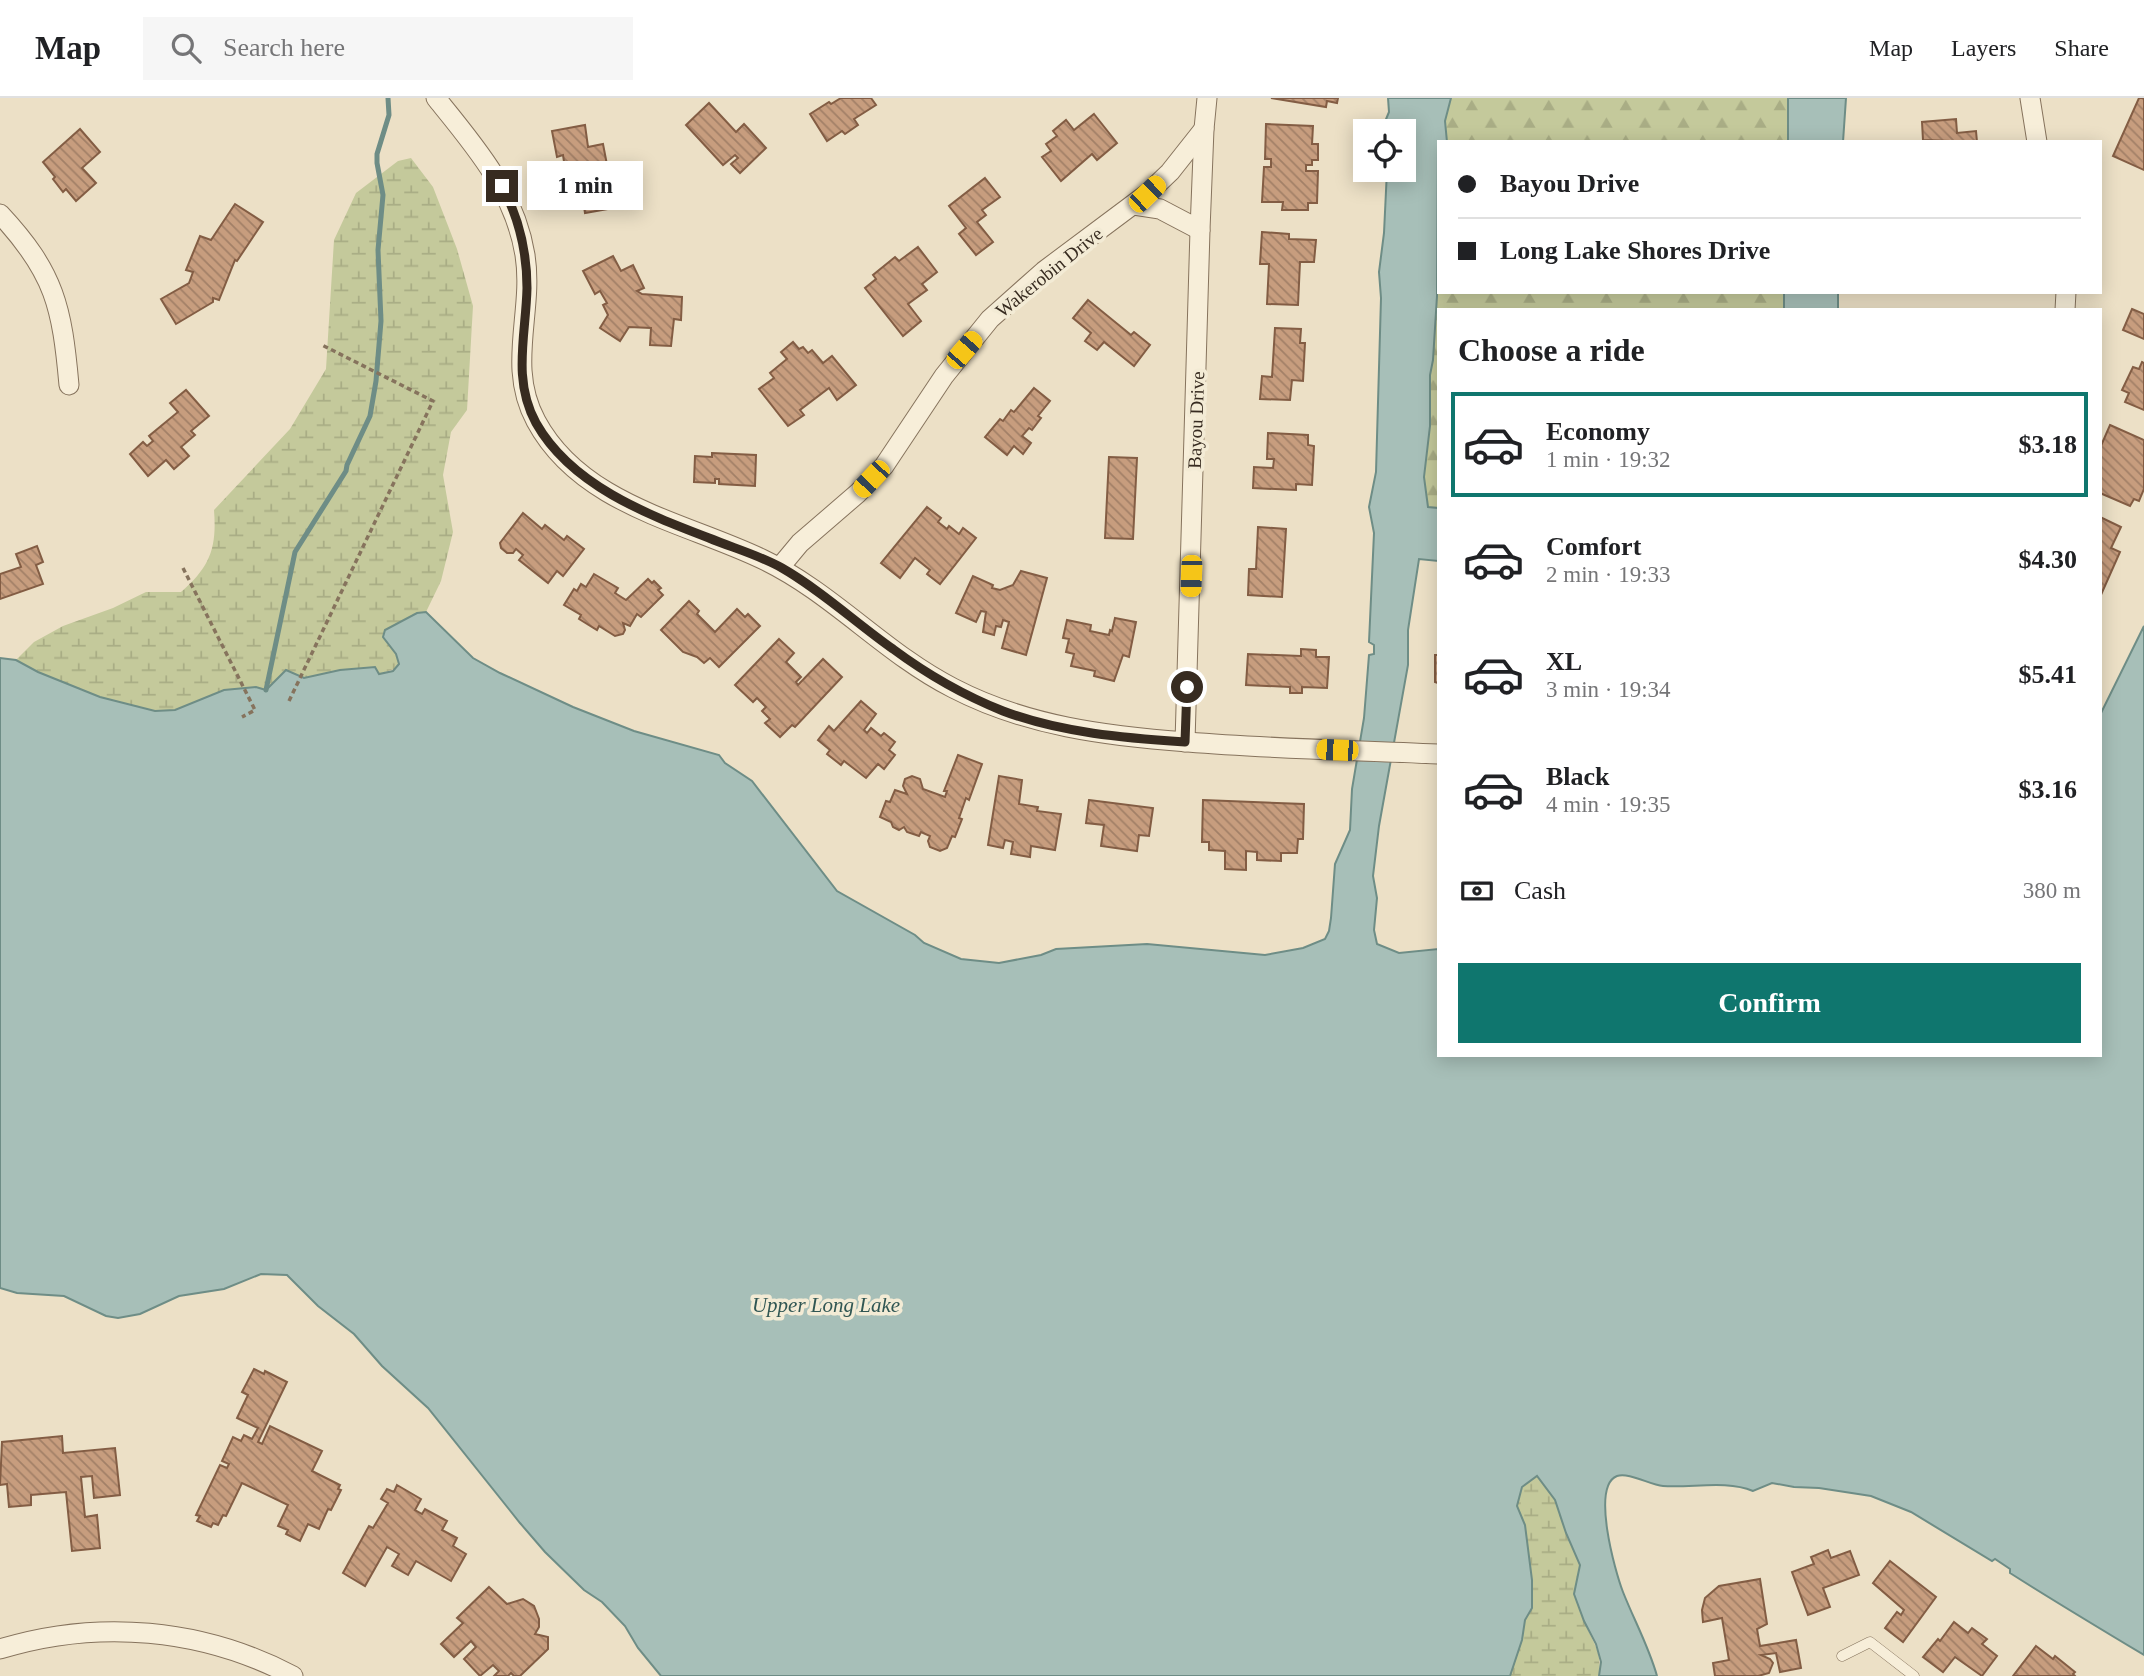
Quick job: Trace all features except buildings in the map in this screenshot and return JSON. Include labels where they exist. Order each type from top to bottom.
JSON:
[{"type":"street","points":[[436,98],[495,173],[518,224],[527,271],[520,363],[527,401],[537,423],[552,444],[574,467],[616,497],[648,513],[780,567],[924,671],[982,702],[1038,722],[1124,737],[1185,742],[1437,754]]},
{"type":"street","name":"Bayou Drive","points":[[1185,742],[1200,230],[1204,128],[1208,98]]},
{"type":"street","points":[[2030,98],[2037,140]]},
{"type":"street","name":"Wakerobin Drive","points":[[780,567],[800,542],[859,493],[884,466],[951,368],[990,319],[1044,271],[1134,205],[1170,172],[1204,128]]},
{"type":"street","points":[[1134,205],[1160,209],[1200,230]]},
{"type":"street","points":[[0,214],[29,248],[52,289],[60,310],[69,384]]},
{"type":"street","points":[[0,1649],[41,1638],[79,1632],[159,1633],[220,1646],[293,1676]]},
{"type":"lane","points":[[1842,1657],[1870,1642],[1914,1676]]},
{"type":"path","points":[[289,701],[433,401],[322,345]]},
{"type":"path","points":[[183,568],[255,710],[242,717]]},
{"type":"green space","points":[[1451,98],[1788,98],[1788,140],[1447,140],[1445,121]]},
{"type":"green space","points":[[411,158],[433,187],[457,249],[473,306],[467,410],[451,432],[443,475],[453,532],[441,581],[426,612],[417,613],[383,637],[397,655],[397,668],[379,674],[374,667],[340,670],[304,678],[286,670],[266,690],[256,687],[175,710],[155,711],[100,697],[38,672],[16,660],[34,642],[63,626],[113,608],[146,592],[181,592],[199,574],[213,546],[214,510],[290,429],[326,369],[334,240],[356,193],[398,161]]},
{"type":"green space","points":[[1437,273],[1437,294],[1784,294],[1784,308],[1437,308],[1437,508],[1428,507],[1424,477]]},
{"type":"green space","points":[[1537,1475],[1555,1500],[1580,1565],[1579,1601],[1598,1653],[1599,1676],[1510,1676],[1522,1640],[1525,1620],[1532,1608],[1532,1580],[1525,1525],[1517,1506],[1522,1487]]},
{"type":"water","name":"Upper Long Lake","points":[[1388,98],[1451,98],[1445,121],[1447,140],[1437,140],[1437,296],[1430,375],[1430,426],[1424,477],[1428,507],[1437,508],[1437,561],[1419,559],[1408,630],[1408,665],[1379,826],[1373,876],[1377,898],[1374,930],[1377,944],[1399,953],[1437,949],[1437,1057],[2102,1057],[2102,711],[2144,626],[2144,1655],[2010,1573],[2010,1569],[1995,1559],[1992,1561],[1911,1512],[1871,1496],[1772,1483],[1753,1491],[1721,1485],[1663,1486],[1622,1475],[1609,1483],[1605,1512],[1607,1530],[1619,1581],[1657,1676],[1599,1676],[1601,1662],[1596,1644],[1574,1594],[1580,1565],[1555,1500],[1537,1476],[1522,1487],[1517,1506],[1525,1525],[1532,1580],[1532,1608],[1525,1620],[1522,1640],[1510,1676],[661,1676],[638,1648],[625,1626],[545,1552],[428,1408],[382,1366],[354,1334],[318,1306],[287,1275],[261,1274],[224,1289],[179,1296],[140,1314],[118,1318],[106,1316],[64,1296],[17,1293],[0,1288],[0,658],[16,660],[38,672],[100,697],[155,711],[175,710],[224,690],[256,687],[266,690],[286,670],[304,678],[340,670],[375,667],[379,674],[393,671],[399,664],[396,654],[383,637],[385,630],[417,613],[426,612],[473,658],[500,673],[573,707],[634,731],[719,755],[725,763],[752,781],[837,891],[915,935],[924,943],[961,959],[999,963],[1041,955],[1056,949],[1147,944],[1265,955],[1303,948],[1325,939],[1331,918],[1335,864],[1350,830],[1352,789],[1364,718],[1369,655],[1374,654],[1374,645],[1369,642],[1374,533],[1369,507],[1376,472],[1381,298],[1379,272],[1386,182],[1416,182],[1416,119],[1386,119],[1389,112]]},
{"type":"water","points":[[1788,98],[1846,98],[1843,140],[1788,140]]},
{"type":"water","points":[[1784,294],[1838,294],[1838,308],[1784,308]]},
{"type":"waterway","points":[[266,690],[295,552],[346,471],[370,416],[381,321],[378,250],[383,195],[377,154],[389,115],[388,98]]},
{"type":"route","points":[[502,186],[518,224],[527,271],[520,363],[527,401],[537,423],[552,444],[592,481],[648,513],[780,567],[924,671],[951,687],[1007,712],[1077,730],[1185,742],[1187,687]]}]
